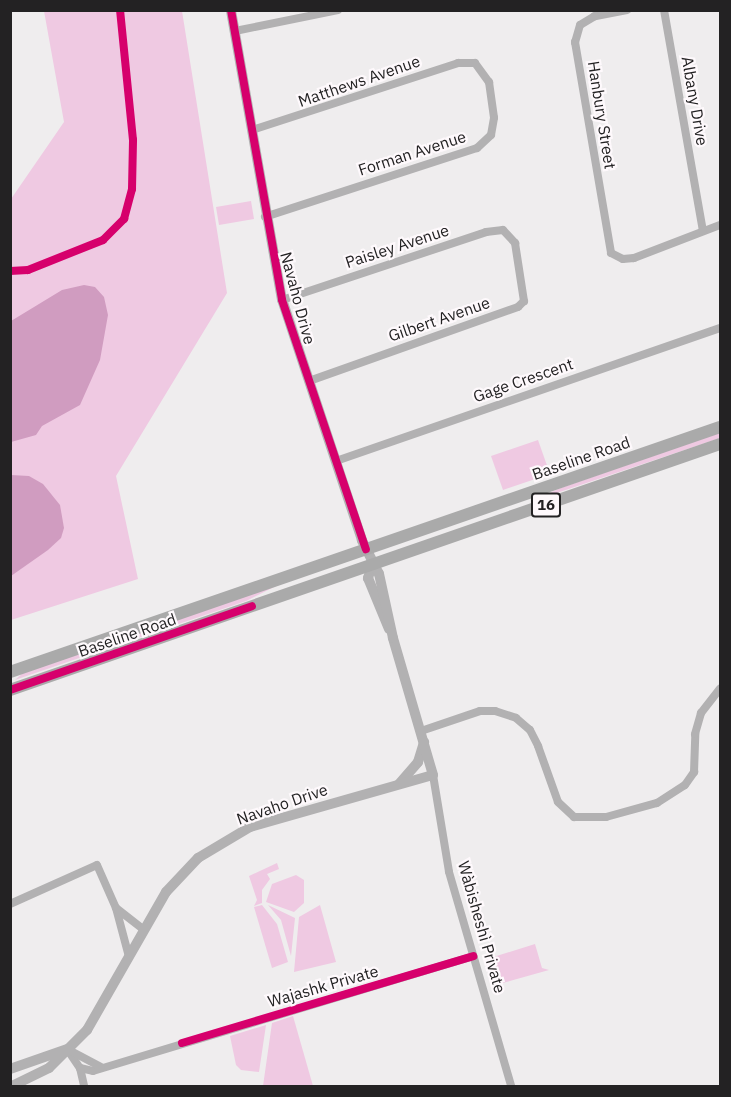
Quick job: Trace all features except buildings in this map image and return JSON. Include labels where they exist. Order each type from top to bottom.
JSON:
[{"type":"main road","name":"Baseline Road","points":[[10,672],[720,427]]},
{"type":"main road","name":"Baseline Road","points":[[10,690],[720,444]]},
{"type":"street","name":"Navaho Drive","points":[[12,1086],[49,1068],[100,1011],[144,930],[181,874],[218,844],[250,827],[433,775],[393,638],[376,604],[368,578],[372,565],[282,300],[265,217],[231,10]]},
{"type":"street","points":[[234,32],[338,10]]},
{"type":"street","name":"Hanbury Street","points":[[627,10],[595,16],[580,25],[575,42],[608,243],[616,257],[634,258],[703,231]]},
{"type":"street","name":"Albany Drive","points":[[664,10],[703,231]]},
{"type":"street","name":"Matthews Avenue","points":[[252,130],[458,63],[475,63]]},
{"type":"street","name":"Forman Avenue","points":[[265,217],[477,148],[491,135],[494,118],[489,82],[475,63]]},
{"type":"street","points":[[703,231],[720,225]]},
{"type":"street","name":"Paisley Avenue","points":[[282,300],[486,232],[503,230],[515,247]]},
{"type":"street","name":"Gilbert Avenue","points":[[309,381],[518,307],[524,301],[515,247]]},
{"type":"street","name":"Gage Crescent","points":[[336,461],[720,328]]},
{"type":"street","points":[[399,784],[418,762],[422,736],[480,711],[495,711],[516,718],[530,730],[558,802],[574,817],[606,817],[657,804],[685,785],[694,772],[695,734],[700,713],[720,689]]},
{"type":"street","name":"Wàbisheshì Private","points":[[433,775],[449,872],[511,1086]]},
{"type":"street","points":[[10,904],[98,865],[116,908],[129,957]]},
{"type":"street","points":[[116,908],[144,930]]},
{"type":"street","name":"Wajashk Private","points":[[80,1068],[97,1069],[473,956]]},
{"type":"street","name":"Navaho Drive","points":[[10,1069],[67,1049]]},
{"type":"street","points":[[67,1049],[97,1069],[84,1086]]},
{"type":"street","points":[[67,1049],[80,1068],[84,1086]]},
{"type":"shaded area","points":[[44,11],[182,11],[227,293],[116,476],[138,579],[11,620],[11,199],[64,122]]},
{"type":"shaded area","points":[[251,201],[254,219],[219,225],[216,207]]},
{"type":"shaded area","points":[[84,285],[95,287],[104,297],[108,315],[100,360],[80,405],[42,426],[36,435],[11,442],[11,321],[62,290]]},
{"type":"shaded area","points":[[720,432],[720,438],[533,501],[558,489]]},
{"type":"shaded area","points":[[538,440],[550,474],[503,490],[491,456]]},
{"type":"shaded area","points":[[11,475],[29,476],[43,484],[60,505],[64,528],[61,538],[48,550],[11,576]]},
{"type":"shaded area","points":[[280,584],[246,601],[15,680],[24,672]]},
{"type":"shaded area","points":[[277,863],[279,869],[267,874],[270,879],[262,890],[262,903],[254,906],[257,900],[249,876]]},
{"type":"shaded area","points":[[296,875],[304,880],[304,903],[294,912],[266,902],[272,884]]},
{"type":"shaded area","points":[[262,905],[277,924],[288,962],[272,968],[254,907]]},
{"type":"shaded area","points":[[268,905],[295,918],[291,956],[281,920]]},
{"type":"shaded area","points":[[320,905],[336,962],[294,972],[299,917]]},
{"type":"shaded area","points":[[535,944],[542,968],[549,970],[492,986],[487,959]]},
{"type":"shaded area","points":[[293,1016],[313,1086],[263,1086],[272,1023]]},
{"type":"shaded area","points":[[266,1025],[259,1072],[241,1070],[236,1065],[230,1036]]},
{"type":"cycle path","points":[[10,271],[28,270],[103,240],[124,219],[132,189],[133,140],[120,10]]},
{"type":"cycle path","points":[[231,10],[282,300],[366,549]]},
{"type":"cycle path","points":[[10,690],[252,606]]},
{"type":"cycle path","points":[[182,1043],[473,956]]}]
